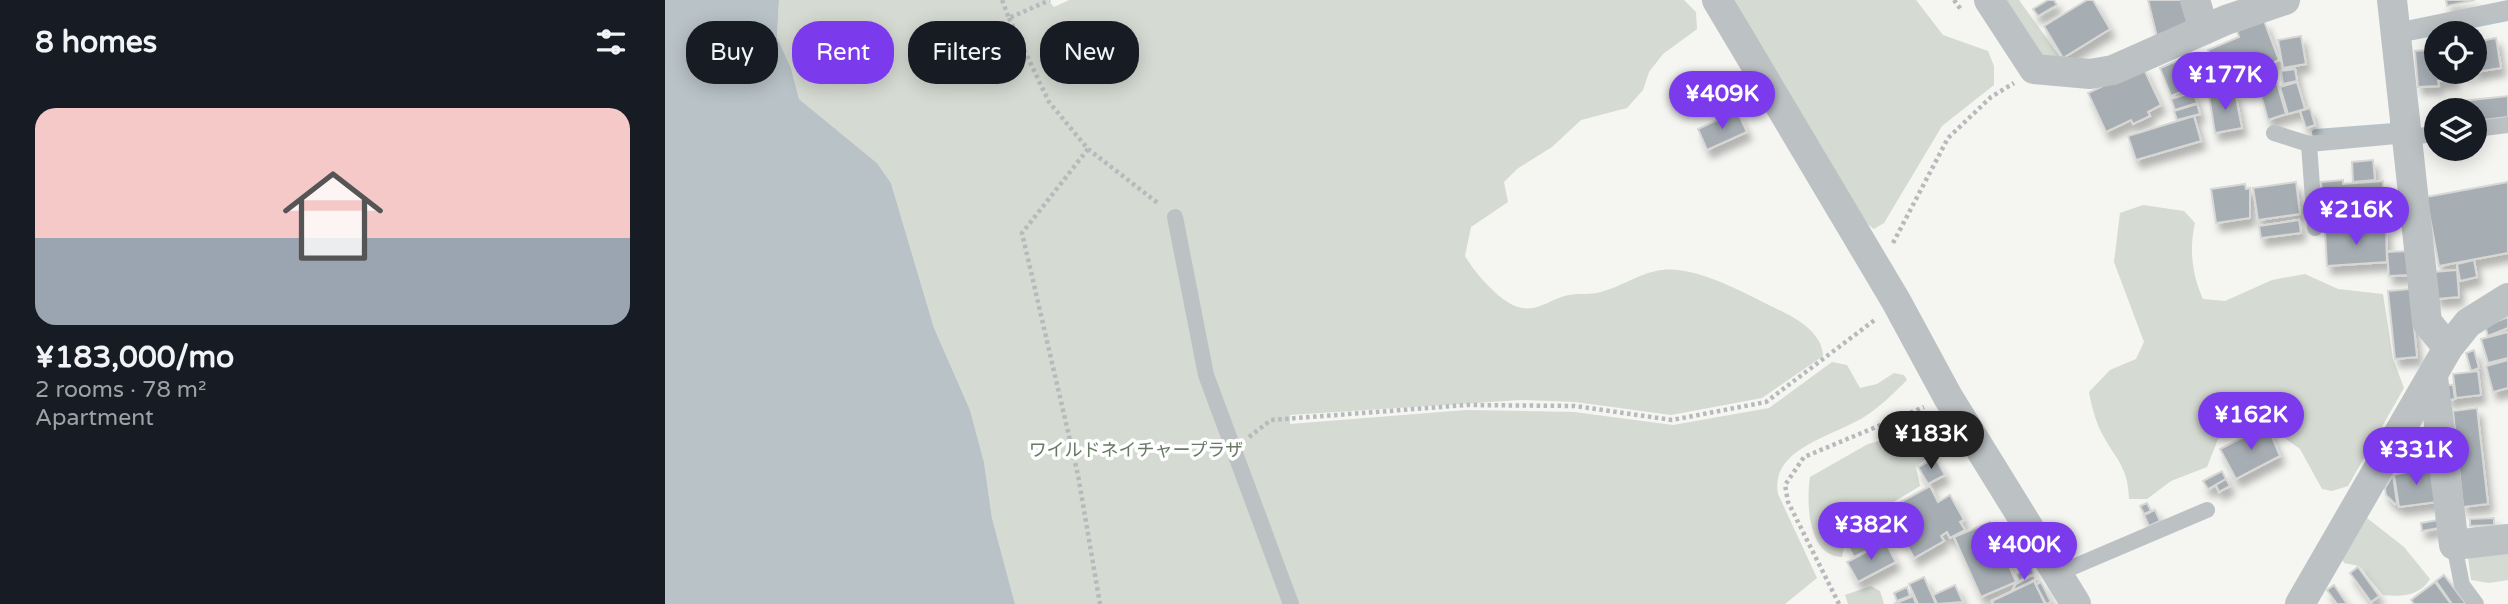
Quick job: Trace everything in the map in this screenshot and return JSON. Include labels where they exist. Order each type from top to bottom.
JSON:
[{"type":"street","points":[[1717,0],[1896,301],[1948,397],[2076,604]]},
{"type":"street","points":[[1989,0],[2034,69],[2090,74],[2113,70],[2204,30],[2285,0]]},
{"type":"street","points":[[2195,0],[2204,30]]},
{"type":"street","points":[[2392,0],[2417,135],[2427,322],[2448,348]]},
{"type":"street","points":[[2299,604],[2448,348],[2467,323],[2508,298]]},
{"type":"street","points":[[2433,377],[2454,545],[2508,539]]},
{"type":"lane","points":[[2396,32],[2508,8]]},
{"type":"lane","points":[[2487,128],[2508,125]]},
{"type":"lane","points":[[2274,133],[2309,144],[2417,135]]},
{"type":"lane","points":[[2309,144],[2315,228]]},
{"type":"lane","points":[[1175,217],[1206,375],[1291,604]]},
{"type":"lane","points":[[2059,573],[2207,510]]},
{"type":"lane","points":[[2454,545],[2462,585],[2476,604]]},
{"type":"path","points":[[1002,0],[1049,102],[1088,149],[1175,217]]},
{"type":"path","points":[[1009,18],[1050,0]]},
{"type":"path","points":[[1893,252],[1893,240],[1948,138],[1991,97],[2034,69]]},
{"type":"path","points":[[1088,149],[1022,233],[1078,475],[1100,604]]},
{"type":"path","points":[[1235,448],[1271,420],[1467,405],[1575,406],[1672,420],[1766,402],[1866,327]]},
{"type":"path","points":[[1839,604],[1788,502],[1785,485],[1804,457],[1948,397]]},
{"type":"green space","name":"ワイルドネイチャープラザ","points":[[779,0],[1048,0],[1054,7],[1069,0],[1684,0],[1696,12],[1697,29],[1663,54],[1649,72],[1643,90],[1627,108],[1581,120],[1552,147],[1517,169],[1504,182],[1508,202],[1471,227],[1465,256],[1496,293],[1511,304],[1525,308],[1538,307],[1569,295],[1601,292],[1656,271],[1670,269],[1701,275],[1734,288],[1799,321],[1818,340],[1823,356],[1762,398],[1671,415],[1575,402],[1521,400],[1290,415],[1290,424],[1466,410],[1574,412],[1673,425],[1769,408],[1832,362],[1847,365],[1860,388],[1877,384],[1894,373],[1904,375],[1907,380],[1870,413],[1810,444],[1785,464],[1778,478],[1778,494],[1817,578],[1785,604],[1015,604],[992,518],[984,462],[970,410],[934,328],[891,183],[877,163],[799,99],[795,84],[894,84],[894,21],[792,21],[792,72],[778,39]]},
{"type":"green space","points":[[1730,0],[1916,0],[1943,35],[1988,51],[1994,66],[1994,85],[1942,126],[1884,223],[1874,229],[1859,218]]},
{"type":"green space","points":[[1998,0],[2019,0],[2063,61],[2037,58]]},
{"type":"green space","points":[[2143,205],[2184,211],[2195,223],[2193,262],[2203,299],[2225,301],[2272,280],[2305,274],[2338,289],[2383,294],[2393,359],[2404,388],[2348,486],[2332,491],[2322,489],[2300,449],[2286,439],[2266,417],[2218,439],[2207,467],[2171,481],[2147,499],[2129,499],[2125,473],[2099,428],[2089,392],[2110,370],[2136,359],[2144,342],[2114,262],[2120,213]]},
{"type":"green space","points":[[1913,432],[1928,438],[1934,453],[1916,467],[1920,486],[1887,506],[1886,511],[1898,538],[1896,543],[1880,540],[1869,521],[1865,521],[1840,537],[1844,548],[1842,557],[1822,548],[1816,538],[1809,513],[1810,477],[1868,444]]},
{"type":"green space","points":[[2367,518],[2404,547],[2430,579],[2426,585],[2403,595],[2383,595],[2359,566],[2344,563],[2342,558]]},
{"type":"green space","points":[[2508,551],[2508,580],[2489,583],[2471,580],[2468,557]]},
{"type":"green space","points":[[1871,586],[1880,591],[1884,604],[1848,604],[1845,595]]},
{"type":"shaded area","points":[[665,0],[779,0],[778,21],[686,21],[686,84],[778,84],[778,39],[791,68],[792,84],[795,84],[799,99],[877,163],[891,183],[934,328],[970,410],[984,462],[992,518],[1015,604],[665,604]]},
{"type":"building","points":[[2048,0],[2054,0],[2057,5],[2038,16],[2033,9]]},
{"type":"building","points":[[2087,0],[2093,0],[2110,29],[2063,58],[2044,26]]},
{"type":"building","points":[[2148,0],[2183,0],[2190,28],[2157,37]]},
{"type":"building","points":[[2446,0],[2475,0],[2447,6]]},
{"type":"building","points":[[2264,21],[2279,60],[2268,65],[2270,71],[2254,78],[2252,71],[2221,83],[2208,50],[2239,37],[2237,31]]},
{"type":"building","points":[[2301,36],[2306,64],[2283,68],[2278,40]]},
{"type":"building","points":[[2496,38],[2501,68],[2487,70],[2487,40]]},
{"type":"building","points":[[2424,50],[2424,84],[2439,86],[2418,87],[2415,51]]},
{"type":"building","points":[[2179,60],[2191,88],[2171,96],[2160,68]]},
{"type":"building","points":[[2143,67],[2161,105],[2148,112],[2150,116],[2133,124],[2131,120],[2106,132],[2088,93]]},
{"type":"building","points":[[2295,69],[2297,81],[2283,84],[2281,71]]},
{"type":"building","points":[[2297,82],[2305,109],[2288,114],[2280,87]]},
{"type":"building","points":[[2277,83],[2286,114],[2268,120],[2259,88]]},
{"type":"building","points":[[2193,92],[2197,103],[2175,110],[2171,99]]},
{"type":"building","points":[[2235,92],[2242,128],[2215,133],[2209,96]]},
{"type":"building","points":[[2508,96],[2508,117],[2487,120],[2487,98]]},
{"type":"building","points":[[2197,104],[2200,114],[2177,120],[2174,111]]},
{"type":"building","points":[[2310,108],[2315,125],[2306,128],[2300,111]]},
{"type":"building","points":[[1737,111],[1747,132],[1707,150],[1698,129]]},
{"type":"building","points":[[2194,116],[2201,141],[2136,160],[2128,136]]},
{"type":"building","points":[[2373,160],[2375,180],[2353,182],[2352,162]]},
{"type":"building","points":[[2343,180],[2343,184],[2383,181],[2384,199],[2376,199],[2377,209],[2323,212],[2321,182]]},
{"type":"building","points":[[2296,182],[2300,214],[2258,220],[2253,188]]},
{"type":"building","points":[[2508,182],[2508,253],[2439,266],[2426,197]]},
{"type":"building","points":[[2245,184],[2246,189],[2250,188],[2250,218],[2216,223],[2211,189]]},
{"type":"building","points":[[2299,220],[2301,233],[2261,238],[2259,226]]},
{"type":"building","points":[[2386,228],[2387,262],[2327,266],[2325,231]]},
{"type":"building","points":[[2407,251],[2409,275],[2389,276],[2387,252]]},
{"type":"building","points":[[2474,260],[2477,277],[2460,281],[2457,264]]},
{"type":"building","points":[[2457,270],[2459,297],[2436,299],[2433,272]]},
{"type":"building","points":[[2410,289],[2417,357],[2395,359],[2388,291]]},
{"type":"building","points":[[2508,317],[2508,328],[2488,336],[2485,326]]},
{"type":"building","points":[[2508,332],[2508,358],[2488,363],[2481,339]]},
{"type":"building","points":[[2474,350],[2479,368],[2471,371],[2466,353]]},
{"type":"building","points":[[2508,360],[2508,388],[2493,392],[2486,366]]},
{"type":"building","points":[[2478,371],[2481,395],[2456,398],[2453,374]]},
{"type":"building","points":[[2446,385],[2453,385],[2455,399],[2448,400]]},
{"type":"building","points":[[2477,408],[2488,504],[2463,507],[2453,411]]},
{"type":"building","points":[[2267,425],[2280,456],[2236,479],[2220,449]]},
{"type":"building","points":[[2429,452],[2431,465],[2404,469],[2402,456]]},
{"type":"building","points":[[1935,458],[1945,475],[1928,484],[1918,467]]},
{"type":"building","points":[[2431,466],[2437,502],[2399,507],[2394,475]]},
{"type":"building","points":[[2222,471],[2226,479],[2208,489],[2203,481]]},
{"type":"building","points":[[2393,475],[2395,504],[2386,495],[2385,488]]},
{"type":"building","points":[[2226,479],[2230,486],[2219,492],[2216,485]]},
{"type":"building","points":[[1930,486],[1938,502],[1950,495],[1964,520],[1960,522],[1965,530],[1950,538],[1947,532],[1941,536],[1944,541],[1914,558],[1888,509]]},
{"type":"building","points":[[2147,503],[2151,511],[2144,514],[2140,506]]},
{"type":"building","points":[[2155,510],[2160,521],[2149,526],[2144,515]]},
{"type":"building","points":[[2494,518],[2494,525],[2470,526],[2470,519]]},
{"type":"building","points":[[2438,520],[2439,528],[2422,531],[2421,523]]},
{"type":"building","points":[[1990,522],[2001,547],[2005,546],[2009,554],[2005,556],[2016,582],[1981,597],[1954,537]]},
{"type":"building","points":[[1868,524],[1879,544],[1854,557],[1843,537]]},
{"type":"building","points":[[1885,542],[1896,562],[1858,582],[1847,562]]},
{"type":"building","points":[[2031,567],[2034,574],[2019,581],[2016,574]]},
{"type":"building","points":[[2358,567],[2379,596],[2371,602],[2350,573]]},
{"type":"building","points":[[2033,575],[2036,579],[2012,591],[2016,584]]},
{"type":"building","points":[[2444,575],[2466,604],[2452,604],[2436,581]]},
{"type":"building","points":[[1924,577],[1936,604],[1918,604],[1909,584]]},
{"type":"building","points":[[2034,581],[2045,604],[1994,604],[1992,601]]},
{"type":"building","points":[[2041,582],[2051,602],[2046,604],[2036,585]]},
{"type":"building","points":[[2435,582],[2451,604],[2414,604],[2411,600]]},
{"type":"building","points":[[1955,585],[1963,602],[1937,604],[1933,595]]},
{"type":"building","points":[[2334,585],[2347,604],[2337,604],[2327,590]]},
{"type":"building","points":[[1907,587],[1910,596],[1897,601],[1894,593]]},
{"type":"building","points":[[1913,596],[1916,604],[1894,604]]},
{"type":"waterway","points":[[2408,37],[2508,17]]},
{"type":"waterway","points":[[2316,133],[2394,127],[2394,121]]}]
